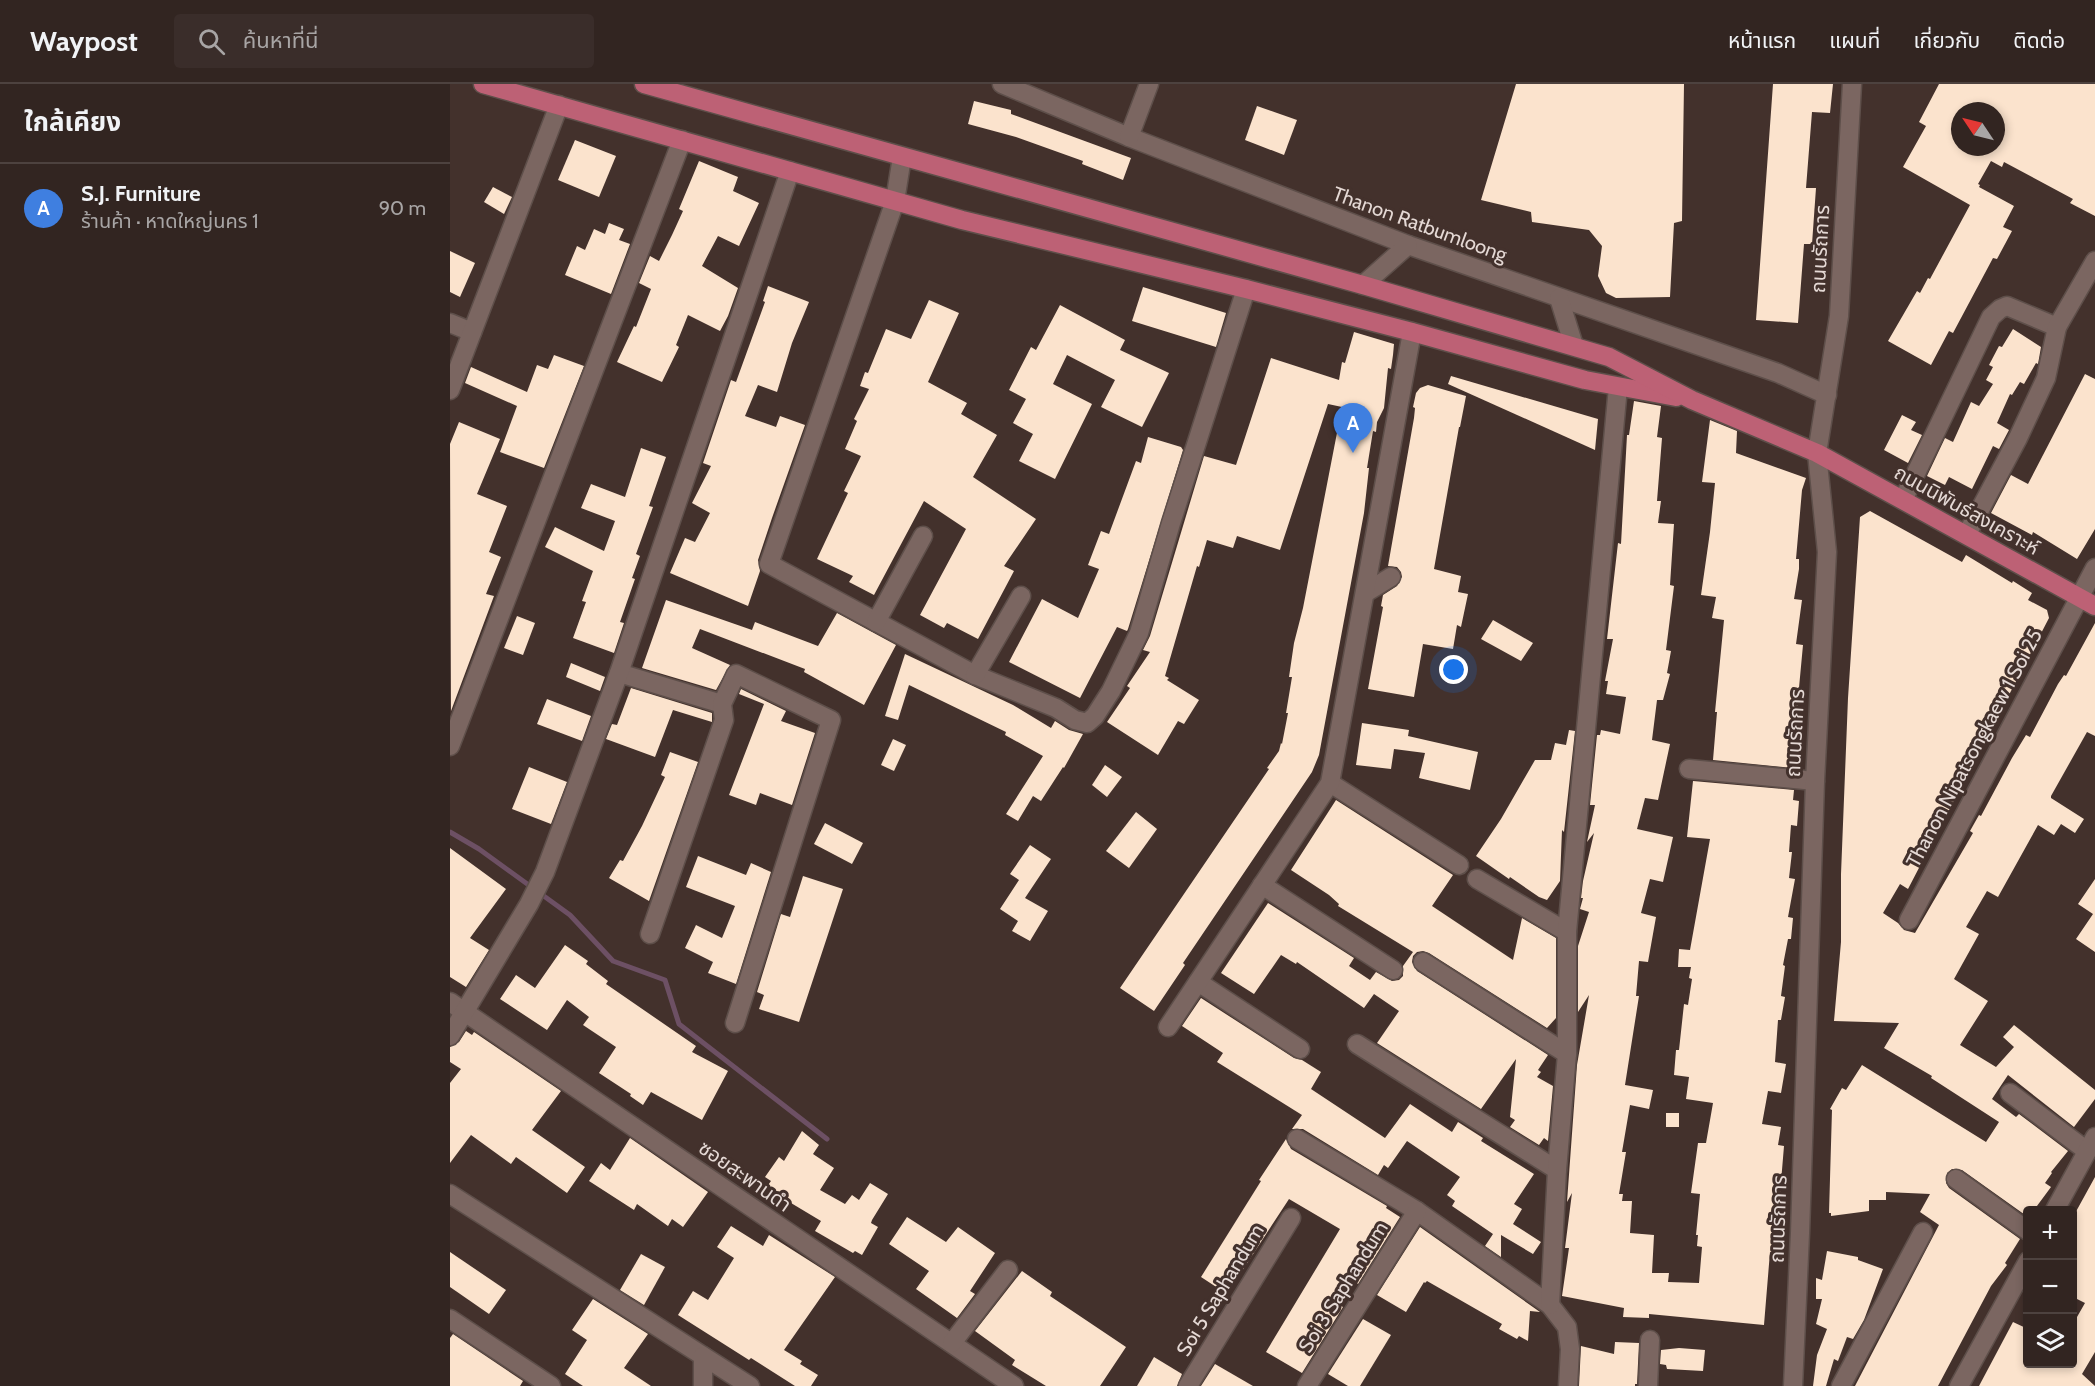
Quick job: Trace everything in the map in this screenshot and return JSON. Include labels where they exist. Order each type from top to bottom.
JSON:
[{"type":"main road","points":[[483,84],[962,220],[1246,289],[1585,380],[1692,400]]},
{"type":"main road","points":[[644,84],[1574,346],[1610,357],[1692,400]]},
{"type":"main road","name":"ถนนนิพันธ์สงเคราะห์","points":[[1692,400],[1817,453],[2095,606]]},
{"type":"street","name":"Thanon Ratbumloong","points":[[1002,84],[1046,92],[1129,137],[1408,245],[1778,373],[1827,395]]},
{"type":"street","points":[[1129,137],[1149,84]]},
{"type":"street","name":"ถนนรัถการ","points":[[1793,1386],[1801,1222],[1815,781],[1827,552],[1817,453],[1839,316],[1852,84]]},
{"type":"street","points":[[450,390],[559,105]]},
{"type":"street","points":[[450,746],[682,140]]},
{"type":"street","points":[[902,157],[895,201],[769,564],[975,675],[1056,708],[1081,722],[1087,723],[1095,716],[1111,691],[1139,633],[1171,523],[1246,289]]},
{"type":"street","points":[[450,1036],[458,1007],[529,904],[545,872],[619,673],[790,171]]},
{"type":"street","points":[[1363,285],[1408,245]]},
{"type":"street","points":[[1967,534],[2018,438],[2046,378],[2057,327],[2095,261]]},
{"type":"street","points":[[1559,298],[1574,346]]},
{"type":"street","points":[[1903,500],[1991,316],[2007,306],[2057,327]]},
{"type":"street","points":[[450,323],[472,332]]},
{"type":"street","points":[[1168,1027],[1330,783],[1412,332]]},
{"type":"street","points":[[1550,1305],[1557,1170],[1567,1054],[1567,932],[1618,387]]},
{"type":"street","points":[[876,622],[923,536]]},
{"type":"street","name":"Thanon Nipatsongkaew 1 Soi 25","points":[[1909,920],[2095,568]]},
{"type":"street","points":[[1365,593],[1391,577]]},
{"type":"street","points":[[975,675],[1021,596]]},
{"type":"street","points":[[619,673],[722,704]]},
{"type":"street","points":[[650,934],[724,720],[722,704],[736,674],[831,720],[735,1023]]},
{"type":"street","points":[[1689,769],[1815,781]]},
{"type":"street","points":[[1330,783],[1460,865]]},
{"type":"street","points":[[1477,879],[1567,932]]},
{"type":"street","points":[[1262,885],[1393,970]]},
{"type":"street","points":[[1423,962],[1567,1054]]},
{"type":"street","points":[[1198,982],[1300,1049]]},
{"type":"street","name":"ซอยสะพานดำ","points":[[458,1007],[1014,1386]]},
{"type":"street","points":[[1357,1044],[1557,1170]]},
{"type":"street","points":[[2010,1093],[2091,1144],[2057,1206]]},
{"type":"street","points":[[1297,1139],[1417,1211],[1550,1305],[1567,1327],[1570,1349],[1568,1386]]},
{"type":"street","points":[[1956,1179],[2023,1227]]},
{"type":"street","points":[[450,1194],[750,1386]]},
{"type":"street","name":"Soi 3 Saphandum","points":[[1307,1386],[1417,1211]]},
{"type":"street","name":"Soi 5 Saphandum","points":[[1188,1386],[1291,1218]]},
{"type":"street","points":[[1841,1386],[1923,1232]]},
{"type":"street","points":[[952,1343],[1008,1270]]},
{"type":"street","points":[[1959,1386],[2023,1270]]},
{"type":"street","points":[[450,1319],[532,1380],[551,1386]]},
{"type":"street","points":[[1648,1386],[1650,1340]]},
{"type":"street","points":[[703,1386],[704,1356]]},
{"type":"building","points":[[1516,84],[1684,84],[1682,221],[1674,223],[1670,297],[1616,298],[1606,293],[1598,276],[1602,246],[1589,230],[1532,222],[1531,212],[1481,200]]},
{"type":"building","points":[[1773,84],[1833,84],[1830,113],[1812,112],[1806,188],[1816,188],[1812,244],[1804,244],[1798,323],[1756,320]]},
{"type":"building","points":[[1939,84],[2095,84],[2095,216],[2070,203],[2073,199],[2004,162],[2002,167],[1991,161],[1978,184],[1979,187],[2014,206],[2003,227],[2012,231],[1997,259],[1993,258],[1953,333],[1949,331],[1931,365],[1888,341],[1917,291],[1920,293],[1928,278],[1930,279],[1970,205],[1903,167],[1926,126],[1919,122]]},
{"type":"building","points":[[974,101],[1011,110],[1011,114],[1131,158],[1123,180],[1082,164],[1083,161],[1016,137],[968,124]]},
{"type":"building","points":[[1257,106],[1297,120],[1284,155],[1245,140]]},
{"type":"building","points":[[575,140],[616,156],[599,197],[558,180]]},
{"type":"building","points":[[699,161],[738,177],[733,191],[759,203],[739,246],[718,236],[702,266],[738,288],[720,331],[688,315],[676,345],[679,347],[662,382],[617,362],[634,326],[636,327],[651,289],[639,283],[650,256],[659,261],[683,211],[679,209]]},
{"type":"building","points":[[493,187],[512,197],[504,214],[484,202]]},
{"type":"building","points":[[609,223],[624,229],[619,240],[630,244],[611,294],[565,275],[577,246],[585,250],[594,229],[605,234]]},
{"type":"building","points":[[450,251],[475,263],[460,297],[450,292]]},
{"type":"building","points":[[768,286],[809,302],[792,343],[777,392],[758,385],[745,416],[776,427],[780,416],[805,425],[758,560],[760,571],[748,606],[670,573],[685,538],[695,542],[710,513],[692,503],[711,466],[703,463],[731,380],[736,382],[765,302],[763,301]]},
{"type":"building","points":[[1143,287],[1226,313],[1216,347],[1132,321]]},
{"type":"building","points":[[929,300],[959,313],[928,382],[967,403],[961,414],[997,435],[973,477],[1036,519],[1004,566],[1014,571],[978,639],[947,623],[944,628],[920,615],[966,529],[924,501],[874,595],[849,582],[853,576],[817,559],[848,493],[844,491],[861,456],[845,449],[857,421],[854,419],[869,389],[860,386],[865,372],[868,373],[886,329],[911,339]]},
{"type":"building","points":[[1060,305],[1125,340],[1120,350],[1169,373],[1142,427],[1101,407],[1115,380],[1067,355],[1053,384],[1092,404],[1055,479],[1019,461],[1033,434],[1013,423],[1026,399],[1009,390],[1031,347],[1036,350]]},
{"type":"building","points":[[2013,329],[2041,347],[2038,364],[2036,363],[2024,384],[2020,382],[2012,395],[2010,394],[1997,423],[2009,430],[1999,449],[1993,446],[1972,489],[1949,477],[1945,485],[1927,476],[1945,438],[1953,442],[1971,402],[1979,406],[1993,384],[1986,380],[1993,367],[1989,365],[1999,346],[2002,347]]},
{"type":"building","points":[[1354,332],[1394,344],[1391,369],[1388,368],[1384,408],[1377,422],[1376,432],[1373,431],[1367,468],[1369,468],[1364,513],[1319,755],[1312,772],[1183,963],[1185,965],[1154,1011],[1120,988],[1269,769],[1267,768],[1282,744],[1288,713],[1286,713],[1292,677],[1289,677],[1294,643],[1303,608],[1342,407],[1328,404],[1280,550],[1237,536],[1233,548],[1207,540],[1199,567],[1197,566],[1165,676],[1169,678],[1167,680],[1199,700],[1184,724],[1178,721],[1158,755],[1107,722],[1130,688],[1127,686],[1150,652],[1143,650],[1150,636],[1204,456],[1236,465],[1271,358],[1339,380],[1342,362],[1345,363]]},
{"type":"building","points":[[554,355],[584,366],[544,468],[500,452],[517,406],[465,383],[471,367],[527,392],[537,365],[548,369]]},
{"type":"building","points":[[2085,374],[2095,379],[2095,529],[2077,559],[2033,532],[2032,535],[1991,513],[2011,475],[2028,484]]},
{"type":"building","points":[[1451,376],[1598,419],[1595,450],[1448,384]]},
{"type":"building","points":[[1428,385],[1466,396],[1434,569],[1461,576],[1458,592],[1468,594],[1461,627],[1457,625],[1453,649],[1423,644],[1414,697],[1368,689],[1383,607],[1381,606],[1383,595],[1397,586],[1402,577],[1397,567],[1388,566],[1414,418],[1415,408],[1413,407],[1416,393],[1420,388]]},
{"type":"building","points":[[1634,401],[1661,406],[1657,437],[1662,438],[1657,501],[1661,501],[1658,523],[1674,524],[1670,585],[1674,586],[1666,650],[1671,651],[1667,673],[1670,674],[1663,700],[1657,700],[1652,740],[1670,744],[1658,800],[1645,798],[1637,829],[1673,837],[1663,882],[1650,879],[1641,913],[1656,917],[1648,962],[1639,961],[1636,996],[1639,996],[1625,1085],[1653,1090],[1649,1109],[1630,1105],[1622,1152],[1626,1152],[1619,1194],[1623,1194],[1622,1201],[1632,1201],[1630,1233],[1654,1235],[1652,1273],[1669,1273],[1668,1282],[1699,1283],[1702,1247],[1697,1246],[1698,1235],[1696,1235],[1700,1194],[1691,1193],[1698,1143],[1706,1143],[1713,1103],[1686,1099],[1689,1077],[1674,1075],[1684,1004],[1688,1005],[1692,979],[1689,978],[1691,967],[1678,967],[1679,949],[1690,950],[1710,839],[1687,837],[1693,781],[1794,790],[1793,800],[1799,801],[1797,826],[1791,825],[1789,852],[1792,852],[1789,878],[1795,879],[1788,917],[1793,918],[1791,939],[1788,939],[1783,965],[1785,966],[1781,996],[1785,997],[1781,1020],[1778,1020],[1775,1062],[1786,1064],[1781,1093],[1768,1091],[1762,1124],[1781,1127],[1778,1145],[1784,1146],[1776,1242],[1774,1253],[1770,1252],[1764,1325],[1649,1314],[1649,1318],[1623,1317],[1624,1308],[1562,1296],[1569,1248],[1565,1248],[1572,1193],[1567,1202],[1577,1065],[1589,995],[1578,1012],[1578,946],[1589,912],[1580,909],[1583,898],[1581,898],[1583,881],[1594,833],[1587,842],[1595,805],[1590,805],[1597,735],[1600,735],[1601,730],[1620,734],[1626,697],[1606,694],[1608,681],[1605,681],[1613,639],[1607,639],[1618,543],[1621,544],[1627,435],[1629,435]]},
{"type":"building","points":[[1902,415],[1916,422],[1911,430],[1922,435],[1908,463],[1884,450]]},
{"type":"building","points":[[1710,420],[1737,431],[1736,453],[1806,478],[1802,490],[1796,559],[1799,559],[1799,569],[1794,599],[1802,600],[1796,644],[1803,645],[1792,743],[1795,744],[1793,768],[1713,760],[1724,620],[1712,618],[1716,597],[1701,595],[1715,483],[1702,482]]},
{"type":"building","points":[[459,422],[500,439],[477,494],[507,506],[489,552],[501,557],[486,594],[494,596],[451,711],[450,444]]},
{"type":"building","points":[[1148,437],[1181,447],[1183,450],[1128,629],[1127,631],[1117,627],[1080,698],[1009,662],[1042,599],[1078,618],[1099,569],[1088,565],[1101,531],[1109,534],[1136,461],[1141,463]]},
{"type":"building","points":[[641,448],[666,457],[649,506],[653,507],[636,554],[640,556],[632,578],[635,579],[620,622],[624,623],[614,653],[573,638],[586,602],[582,601],[593,571],[545,547],[555,527],[604,551],[615,521],[581,508],[591,484],[625,497]]},
{"type":"building","points":[[1870,511],[1962,562],[1966,555],[2032,593],[2028,600],[2047,610],[2049,618],[1908,889],[1900,884],[1883,913],[1904,930],[1915,933],[1973,833],[1970,831],[1979,815],[1981,816],[2012,758],[2026,735],[2030,737],[2058,684],[2064,675],[2066,676],[2095,623],[2095,736],[2087,732],[2051,796],[2084,819],[2075,833],[2061,824],[2054,835],[2038,825],[1998,897],[1987,891],[1966,927],[1979,934],[1954,979],[1988,1001],[1960,1045],[1996,1067],[2014,1047],[2003,1037],[2014,1025],[2095,1090],[2095,1099],[2074,1127],[2008,1075],[1992,1099],[2016,1117],[2019,1114],[2068,1151],[2045,1183],[2051,1187],[2037,1206],[2023,1206],[2023,1213],[1962,1170],[1952,1169],[1947,1173],[1946,1183],[1949,1188],[2020,1239],[2005,1263],[2007,1265],[1991,1286],[1938,1386],[1855,1386],[1939,1225],[1920,1212],[1930,1194],[1886,1192],[1886,1200],[1869,1200],[1869,1211],[1831,1216],[1829,1213],[1832,1110],[1830,1109],[1842,1088],[1846,1090],[1862,1065],[1986,1142],[1999,1122],[1931,1078],[1932,1076],[1884,1048],[1899,1023],[1834,1021],[1841,942],[1841,874],[1848,698],[1860,517]]},
{"type":"building","points":[[666,600],[752,630],[755,622],[818,646],[837,613],[896,645],[864,705],[804,672],[805,669],[700,629],[692,648],[730,665],[716,690],[642,668]]},
{"type":"building","points":[[517,616],[535,623],[523,655],[504,648]]},
{"type":"building","points":[[1493,620],[1533,643],[1521,661],[1481,639]]},
{"type":"building","points":[[905,654],[1013,705],[1051,728],[1055,721],[1069,730],[1083,734],[1064,768],[1041,801],[1033,796],[1018,821],[1006,814],[1043,756],[1005,735],[1006,732],[909,685],[898,720],[885,716]]},
{"type":"building","points":[[571,663],[605,677],[600,691],[566,677]]},
{"type":"building","points":[[631,688],[712,713],[712,722],[673,710],[655,757],[606,739],[612,724],[617,725]]},
{"type":"building","points":[[741,689],[786,711],[781,721],[815,733],[792,805],[760,793],[756,805],[729,795],[764,704],[739,694]]},
{"type":"building","points":[[547,699],[591,716],[582,741],[537,724]]},
{"type":"building","points":[[1362,723],[1409,730],[1408,736],[1478,752],[1470,790],[1419,778],[1425,753],[1394,749],[1391,769],[1356,765]]},
{"type":"building","points":[[1569,730],[1575,731],[1564,832],[1562,830],[1560,881],[1547,900],[1510,877],[1509,879],[1476,856],[1501,819],[1535,760],[1551,760],[1555,743],[1566,745]]},
{"type":"building","points":[[893,739],[906,745],[894,771],[881,765]]},
{"type":"building","points":[[670,752],[698,762],[649,901],[609,878],[620,860],[623,861],[642,826],[665,777],[661,775]]},
{"type":"building","points":[[1105,765],[1122,777],[1107,797],[1092,785]]},
{"type":"building","points":[[529,767],[567,782],[551,824],[512,809]]},
{"type":"building","points":[[1336,800],[1453,875],[1432,906],[1513,960],[1522,918],[1556,938],[1556,1018],[1547,1028],[1429,953],[1417,952],[1412,962],[1417,971],[1548,1055],[1538,1070],[1541,1072],[1537,1077],[1553,1086],[1548,1141],[1544,1138],[1539,1145],[1510,1127],[1515,1120],[1510,1117],[1516,1059],[1481,1109],[1377,1043],[1399,1011],[1374,994],[1364,1008],[1297,962],[1296,964],[1281,955],[1254,994],[1221,973],[1268,903],[1354,958],[1349,966],[1370,980],[1376,972],[1392,981],[1399,980],[1403,976],[1403,966],[1413,952],[1338,906],[1339,904],[1329,895],[1291,870]]},
{"type":"building","points":[[1136,812],[1157,829],[1129,868],[1106,851]]},
{"type":"building","points":[[825,823],[863,843],[852,864],[814,844]]},
{"type":"building","points":[[1030,845],[1051,859],[1025,898],[1048,911],[1030,941],[1012,931],[1018,921],[1000,909],[1019,880],[1010,874]]},
{"type":"building","points":[[450,848],[506,889],[470,938],[489,950],[466,987],[450,977]]},
{"type":"building","points":[[698,856],[746,875],[751,863],[771,872],[736,984],[708,973],[713,962],[685,948],[696,925],[722,938],[735,906],[686,887]]},
{"type":"building","points":[[803,876],[843,889],[799,1022],[759,1009],[764,995],[757,992],[781,914],[790,917]]},
{"type":"building","points":[[2095,879],[2095,952],[2076,939],[2093,914],[2078,904]]},
{"type":"building","points":[[565,945],[588,961],[586,964],[608,981],[606,984],[696,1046],[692,1052],[728,1071],[702,1120],[651,1092],[643,1105],[630,1096],[631,1094],[599,1073],[616,1047],[583,1025],[589,1017],[567,1000],[547,1030],[500,999],[516,975],[535,988]]},
{"type":"building","points":[[1201,998],[1294,1058],[1302,1060],[1321,1072],[1311,1089],[1385,1138],[1410,1104],[1452,1132],[1458,1122],[1483,1138],[1481,1141],[1534,1174],[1514,1204],[1522,1209],[1513,1224],[1541,1242],[1533,1254],[1501,1235],[1501,1257],[1485,1246],[1493,1234],[1452,1206],[1455,1201],[1447,1195],[1460,1177],[1407,1141],[1388,1168],[1384,1165],[1378,1175],[1303,1129],[1292,1129],[1302,1115],[1217,1062],[1223,1053],[1182,1026]]},
{"type":"building","points":[[466,1031],[472,1035],[474,1032],[561,1091],[532,1130],[585,1167],[567,1193],[516,1157],[511,1164],[471,1135],[450,1163],[450,1083],[461,1069],[450,1062],[450,1047],[459,1042]]},
{"type":"building","points":[[1666,1113],[1679,1113],[1679,1127],[1666,1127]]},
{"type":"building","points":[[802,1131],[819,1145],[813,1154],[834,1168],[820,1190],[845,1204],[852,1195],[859,1200],[870,1183],[888,1194],[872,1220],[871,1223],[878,1227],[862,1255],[855,1251],[853,1253],[815,1231],[821,1221],[766,1188],[771,1181],[765,1177],[779,1157],[784,1161]]},
{"type":"building","points":[[630,1138],[708,1192],[683,1227],[672,1219],[668,1226],[637,1204],[634,1210],[589,1181],[601,1163],[610,1170]]},
{"type":"building","points":[[1286,1139],[1291,1149],[1387,1206],[1386,1208],[1400,1217],[1358,1284],[1356,1282],[1302,1373],[1266,1352],[1340,1229],[1289,1199],[1227,1294],[1201,1277]]},
{"type":"building","points":[[2095,1177],[2095,1352],[2082,1374],[2095,1386],[1979,1386],[2013,1322],[2023,1327],[2023,1368],[2077,1368],[2077,1317],[2085,1303],[2077,1299],[2077,1210]]},
{"type":"building","points":[[907,1217],[946,1242],[958,1227],[995,1253],[970,1291],[975,1294],[957,1318],[916,1289],[929,1271],[889,1244]]},
{"type":"building","points":[[731,1226],[763,1246],[769,1235],[835,1277],[784,1350],[802,1361],[800,1364],[818,1375],[811,1386],[795,1386],[678,1315],[693,1291],[708,1300],[734,1258],[717,1247]]},
{"type":"building","points":[[1420,1227],[1540,1312],[1530,1311],[1528,1341],[1519,1336],[1517,1339],[1499,1329],[1502,1324],[1427,1281],[1424,1282],[1406,1312],[1377,1295]]},
{"type":"building","points":[[1827,1251],[1858,1257],[1858,1260],[1883,1269],[1864,1320],[1853,1339],[1847,1337],[1838,1361],[1834,1359],[1826,1386],[1813,1386],[1817,1355],[1827,1329],[1816,1324],[1822,1299],[1816,1299],[1816,1278],[1822,1280]]},
{"type":"building","points":[[450,1252],[506,1290],[489,1314],[450,1287]]},
{"type":"building","points":[[641,1254],[665,1267],[644,1305],[620,1290]]},
{"type":"building","points":[[1022,1271],[1052,1292],[1050,1296],[1126,1347],[1100,1386],[1046,1386],[1012,1365],[1015,1360],[975,1331]]},
{"type":"building","points":[[593,1299],[648,1334],[624,1368],[651,1386],[583,1386],[565,1374],[587,1340],[572,1330]]},
{"type":"building","points":[[1363,1319],[1391,1335],[1360,1386],[1348,1386],[1328,1374]]},
{"type":"building","points":[[453,1334],[523,1381],[520,1386],[450,1386],[450,1338]]},
{"type":"building","points":[[1615,1342],[1639,1343],[1637,1384],[1635,1386],[1579,1386],[1581,1346],[1614,1354]]},
{"type":"building","points":[[1679,1348],[1705,1350],[1703,1371],[1667,1369],[1666,1365],[1660,1364],[1661,1350]]},
{"type":"building","points":[[1154,1357],[1182,1374],[1177,1386],[1137,1386]]},
{"type":"building","points":[[1215,1364],[1253,1386],[1201,1386]]},
{"type":"waterway","points":[[450,832],[479,849],[570,915],[613,961],[665,980],[679,1024],[827,1139]]},
{"type":"place","name":"S.J. Furniture","points":[[1353,453]]}]
